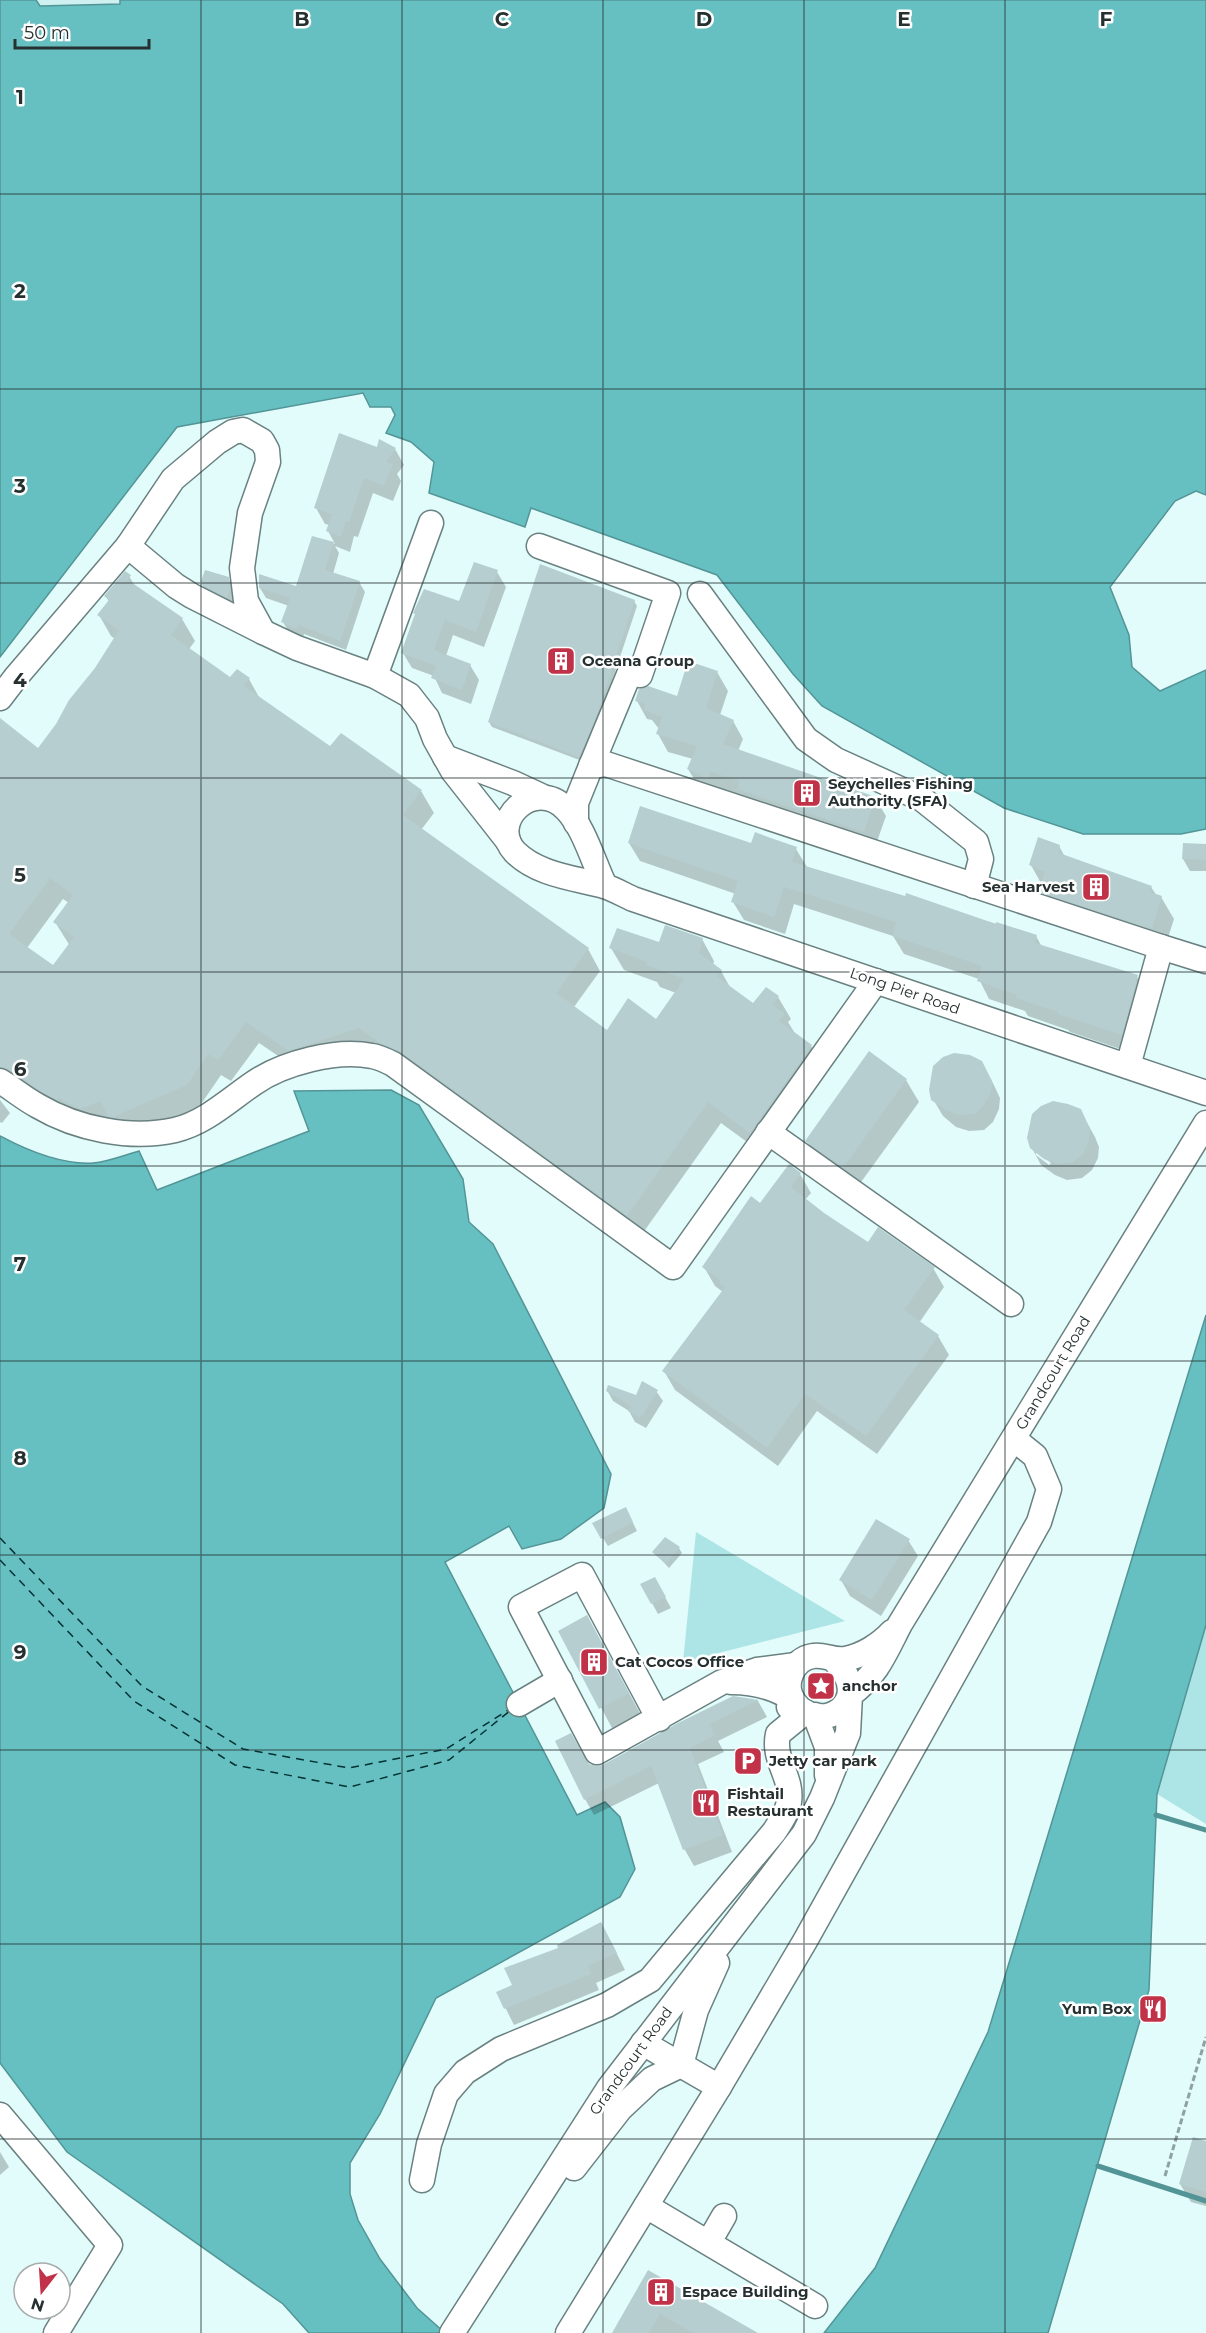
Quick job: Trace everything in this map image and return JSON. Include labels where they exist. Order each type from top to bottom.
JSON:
[{"type":"street","points":[[0,698],[128,546],[173,479],[198,456],[233,432],[243,430],[262,441],[267,450],[268,462],[250,513],[242,568],[246,601],[262,632]]},
{"type":"street","points":[[375,676],[430,523]]},
{"type":"street","name":"Long Pier Road","points":[[128,546],[176,586],[262,632],[297,648],[375,676],[409,695],[420,706],[445,757],[466,790],[515,851],[537,866],[578,882],[605,886],[633,899],[1206,1093]]},
{"type":"street","points":[[539,546],[668,593],[640,675],[630,672],[576,803],[576,823]]},
{"type":"street","points":[[700,594],[806,739],[836,760],[922,799],[976,842],[981,859],[974,886]]},
{"type":"street","points":[[445,757],[551,798],[561,804],[576,823],[605,886]]},
{"type":"street","points":[[591,766],[606,764],[623,769],[1206,961]]},
{"type":"street","points":[[508,841],[509,822],[517,807],[529,799],[541,796]]},
{"type":"street","points":[[1128,1066],[1161,947]]},
{"type":"street","points":[[0,1081],[58,1117],[109,1131],[140,1134],[177,1129],[210,1114],[256,1082],[284,1066],[344,1055],[372,1056],[393,1064],[673,1267],[876,981]]},
{"type":"street","name":"Grandcourt Road","points":[[900,1624],[1206,1123]]},
{"type":"street","points":[[768,1132],[1011,1304]]},
{"type":"street","points":[[568,2333],[719,2087],[805,1941],[1039,1522],[1049,1489],[1035,1456],[1014,1439]]},
{"type":"street","points":[[659,1719],[582,1575],[521,1607],[597,1752],[659,1719],[696,1695],[722,1682],[757,1670],[796,1665]]},
{"type":"street","points":[[834,1660],[846,1659],[873,1648],[886,1639],[900,1624]]},
{"type":"street","points":[[722,1682],[747,1682],[769,1687],[804,1709],[824,1717],[844,1707],[850,1695],[867,1683],[877,1669],[900,1624]]},
{"type":"street","points":[[814,1656],[825,1656],[834,1660],[847,1674],[850,1684],[848,1733],[822,1798],[827,1782],[824,1736],[788,1688],[790,1675],[796,1665],[814,1656]]},
{"type":"street","points":[[519,1704],[560,1680]]},
{"type":"street","points":[[422,2180],[429,2144],[446,2094],[465,2072],[501,2049],[607,2006],[650,1980],[774,1832],[789,1802],[787,1779],[777,1754],[778,1734],[804,1709]]},
{"type":"street","name":"Grandcourt Road","points":[[456,2327],[609,2088],[804,1834],[822,1798]]},
{"type":"street","points":[[541,2196],[570,2174],[620,2109],[652,2079],[681,2065],[696,2010],[734,1926]]},
{"type":"street","points":[[643,2043],[719,2087]]},
{"type":"street","points":[[0,2115],[110,2245],[56,2333]]},
{"type":"street","points":[[646,2206],[815,2306]]},
{"type":"street","points":[[709,2242],[724,2216]]},
{"type":"path","points":[[1165,2176],[1206,2037]]},
{"type":"shaded area","points":[[0,0],[36,0],[40,6],[120,4],[120,0],[1206,0],[1206,495],[1196,491],[1175,501],[1110,587],[1129,635],[1132,667],[1160,691],[1206,670],[1206,829],[1181,834],[1083,834],[1004,808],[822,706],[793,674],[717,575],[531,508],[525,527],[429,493],[434,462],[411,442],[386,433],[395,415],[391,407],[370,407],[363,393],[177,427],[0,657]]},
{"type":"shaded area","points":[[36,0],[120,0],[120,4],[40,6]]},
{"type":"shaded area","points":[[391,1090],[419,1105],[463,1179],[469,1222],[493,1244],[611,1474],[604,1508],[561,1539],[522,1549],[509,1526],[445,1562],[577,1815],[605,1802],[620,1817],[635,1869],[620,1897],[436,1998],[380,2114],[350,2163],[350,2194],[358,2220],[380,2259],[417,2308],[445,2333],[309,2333],[283,2304],[67,2152],[0,2063],[0,1136],[33,1152],[69,1162],[99,1162],[139,1151],[157,1190],[309,1131],[294,1091]]},
{"type":"shaded area","points":[[1206,1315],[1206,1625],[1157,1794],[1149,1990],[1048,2333],[824,2333],[875,2268],[988,2032]]},
{"type":"shaded area","points":[[696,1532],[845,1621],[683,1662]]},
{"type":"shaded area","points":[[1206,1625],[1206,1824],[1157,1794]]},
{"type":"building","points":[[339,433],[377,447],[379,439],[396,448],[386,462],[393,464],[384,486],[364,478],[349,522],[346,521],[341,537],[326,531],[332,514],[314,508]]},
{"type":"building","points":[[312,536],[334,542],[325,570],[360,581],[340,641],[298,625],[297,629],[281,622],[290,598],[259,588],[259,574],[296,586]]},
{"type":"building","points":[[474,562],[498,570],[476,632],[445,620],[434,650],[471,664],[462,690],[431,678],[436,666],[401,653],[415,614],[413,613],[424,589],[459,601]]},
{"type":"building","name":"Oceana Group","points":[[540,564],[635,600],[596,718],[579,757],[488,722]]},
{"type":"building","points":[[205,570],[229,577],[230,589],[227,598],[200,584]]},
{"type":"building","points":[[125,571],[131,575],[128,580],[183,618],[171,635],[230,677],[237,669],[250,678],[244,686],[330,746],[341,733],[422,790],[403,815],[589,948],[556,993],[607,1030],[628,998],[656,1019],[684,979],[609,948],[617,928],[659,942],[665,925],[703,938],[699,953],[722,970],[716,976],[753,1003],[766,987],[779,996],[773,1005],[785,1014],[779,1021],[812,1045],[750,1133],[708,1102],[627,1216],[401,1052],[380,1043],[359,1028],[289,1051],[246,1022],[218,1060],[208,1054],[187,1085],[113,1117],[108,1116],[101,1101],[79,1109],[60,1098],[58,1101],[8,1069],[0,1067],[0,718],[38,748],[119,630],[97,615],[109,600],[104,596]],"holes":[[[50,878],[73,895],[53,922],[74,937],[53,965],[9,934]]]},
{"type":"building","points":[[688,661],[718,671],[706,708],[734,720],[723,744],[876,797],[864,832],[737,789],[740,781],[711,772],[708,779],[687,769],[697,746],[656,734],[662,717],[644,710],[645,704],[635,701],[639,689],[648,686],[677,696]]},
{"type":"building","points":[[640,806],[751,843],[755,832],[797,847],[792,862],[905,896],[906,893],[996,924],[996,922],[1037,935],[1035,943],[1138,975],[1122,1035],[1015,998],[1017,995],[977,981],[982,966],[892,936],[896,922],[784,887],[774,917],[731,902],[738,881],[628,843]]},
{"type":"building","name":"Sea Harvest","points":[[1038,837],[1060,845],[1059,853],[1152,886],[1150,892],[1162,896],[1152,929],[1045,894],[1046,891],[1039,889],[1045,872],[1029,865]]},
{"type":"building","points":[[1183,843],[1206,844],[1206,860],[1182,859]]},
{"type":"building","points":[[869,1051],[907,1079],[843,1168],[805,1141]]},
{"type":"building","points":[[954,1053],[970,1055],[982,1061],[992,1081],[991,1092],[984,1105],[975,1114],[959,1115],[931,1100],[929,1090],[933,1066],[943,1057]]},
{"type":"building","points":[[1053,1101],[1081,1109],[1090,1129],[1089,1141],[1083,1154],[1073,1162],[1057,1164],[1044,1159],[1030,1148],[1027,1138],[1032,1114],[1041,1106]]},
{"type":"building","points":[[789,1164],[801,1173],[791,1187],[824,1213],[868,1242],[878,1227],[935,1267],[904,1310],[939,1335],[866,1436],[805,1394],[767,1448],[662,1371],[725,1287],[719,1283],[721,1281],[702,1267],[751,1196],[760,1203]]},
{"type":"building","points":[[642,1381],[658,1390],[639,1418],[628,1411],[631,1406],[606,1391],[608,1385],[636,1395]]},
{"type":"building","points":[[626,1507],[633,1522],[601,1539],[592,1523]]},
{"type":"building","points":[[876,1519],[910,1539],[872,1600],[839,1580]]},
{"type":"building","points":[[665,1537],[680,1547],[666,1564],[652,1552]]},
{"type":"building","points":[[655,1577],[666,1597],[651,1604],[640,1584]]},
{"type":"building","name":"Cat Cocos Office","points":[[587,1615],[629,1693],[599,1709],[558,1631]]},
{"type":"building","points":[[733,1696],[759,1700],[710,1724],[715,1735],[690,1748],[723,1835],[683,1850],[651,1766],[584,1800],[555,1741],[571,1733],[589,1764],[603,1765],[678,1723]]},
{"type":"building","points":[[601,1922],[617,1953],[588,1966],[591,1974],[504,2009],[496,1992],[512,1985],[504,1968],[558,1948],[557,1945]]},
{"type":"building","points":[[1193,2137],[1206,2141],[1206,2192],[1179,2184]]},
{"type":"building","name":"Espace Building","points":[[648,2270],[758,2333],[693,2333],[660,2314],[649,2333],[612,2333]]},
{"type":"waterway","points":[[1156,1815],[1206,1830]]},
{"type":"waterway","points":[[1098,2166],[1206,2201]]},
{"type":"ferry route","points":[[0,1538],[142,1686],[243,1749],[349,1768],[446,1749],[510,1709]]},
{"type":"ferry route","points":[[0,1560],[134,1701],[235,1765],[350,1787],[449,1760],[511,1710]]},
{"type":"place","name":"Oceana Group","points":[[561,661]]},
{"type":"place","name":"Seychelles Fishing Authority (SFA)","points":[[807,793]]},
{"type":"place","name":"Sea Harvest","points":[[1096,887]]},
{"type":"place","name":"Cat Cocos Office","points":[[594,1662]]},
{"type":"place","name":"anchor","points":[[821,1686]]},
{"type":"place","name":"Jetty car park","points":[[748,1761]]},
{"type":"place","name":"Fishtail Restaurant","points":[[706,1803]]},
{"type":"place","name":"Yum Box","points":[[1153,2009]]},
{"type":"place","name":"Espace Building","points":[[661,2292]]}]
